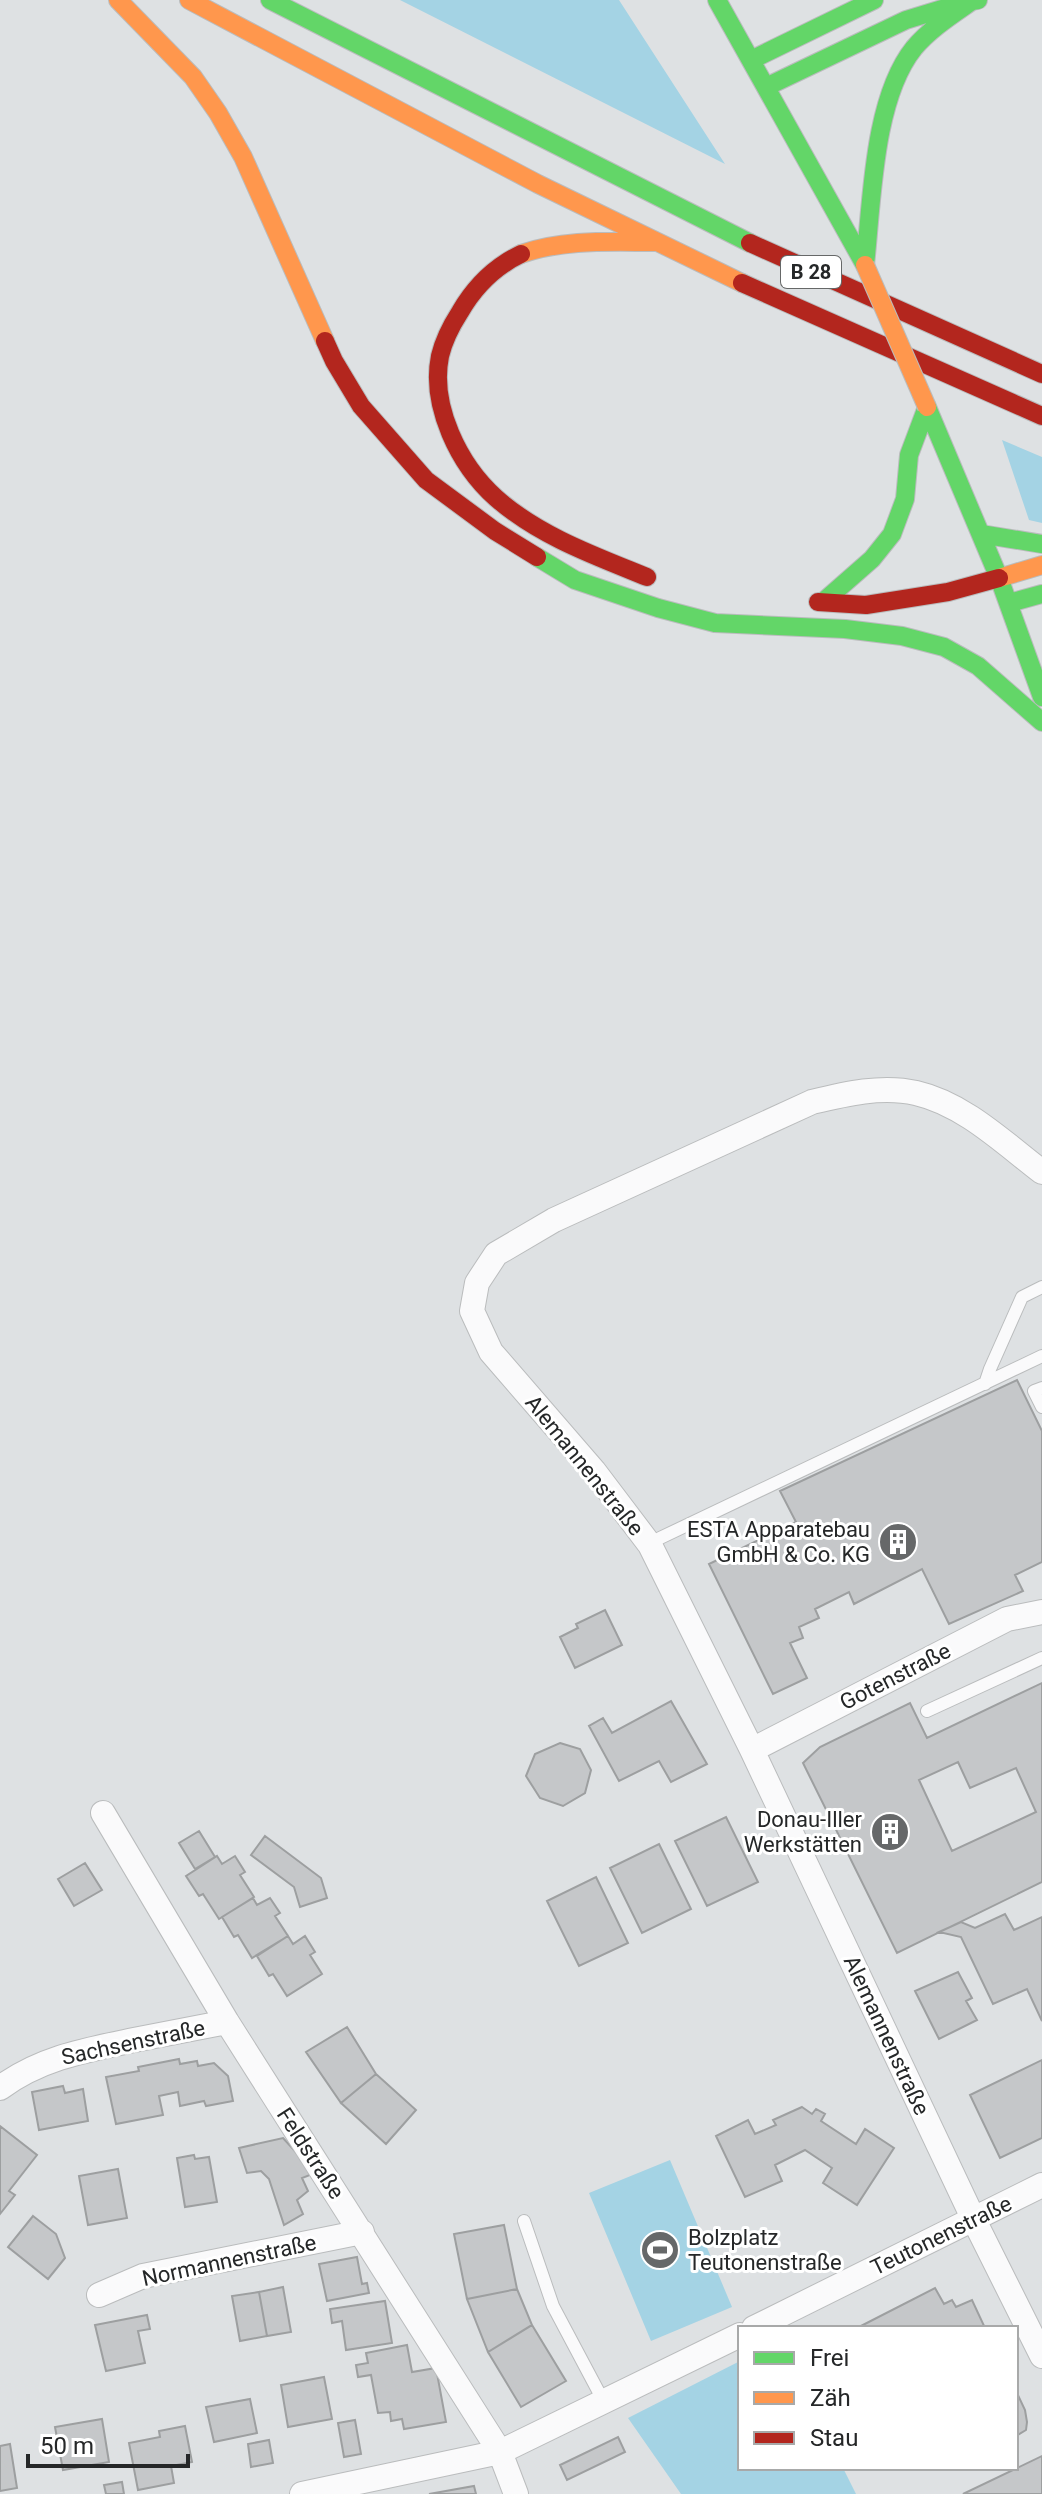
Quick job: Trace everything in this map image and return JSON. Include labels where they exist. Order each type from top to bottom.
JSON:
[{"type":"main road","points":[[118,0],[193,77],[218,113],[243,157],[334,361],[361,406],[426,480],[495,531],[575,580],[715,623],[845,629],[902,636],[944,647],[978,666],[1042,722]]},
{"type":"main road","name":"B 28","points":[[189,0],[491,160],[655,242],[1042,416]]},
{"type":"main road","name":"B 28","points":[[270,0],[763,250],[1042,374]]},
{"type":"main road","points":[[717,0],[865,265],[981,534],[999,578],[1003,605],[1042,697]]},
{"type":"main road","points":[[751,60],[874,0]]},
{"type":"main road","points":[[766,87],[906,20],[978,0]]},
{"type":"main road","points":[[865,265],[883,126],[893,85],[908,57],[932,30],[972,1]]},
{"type":"main road","points":[[655,242],[541,248],[497,268],[478,284],[445,338],[439,381],[450,434],[471,470],[496,497],[552,535],[658,581]]},
{"type":"main road","points":[[823,602],[876,556],[891,538],[905,502],[906,470],[914,437],[927,407]]},
{"type":"main road","points":[[981,534],[1042,544]]},
{"type":"main road","points":[[794,602],[866,605],[948,592],[1042,565]]},
{"type":"main road","points":[[1003,605],[1042,594]]},
{"type":"main road","points":[[845,629],[924,621]]},
{"type":"street","name":"Alemannenstraße","points":[[1042,1172],[979,1123],[945,1103],[915,1093],[883,1090],[847,1093],[812,1102],[554,1220],[496,1254],[477,1283],[472,1311],[491,1352],[594,1471],[650,1545],[752,1750],[973,2218],[1042,2356]]},
{"type":"street","name":"Gotenstraße","points":[[752,1750],[1007,1619],[1042,1612]]},
{"type":"street","name":"Feldstraße","points":[[103,1813],[227,2022],[500,2452],[516,2494]]},
{"type":"street","name":"Sachsenstraße","points":[[0,2088],[40,2063],[77,2052],[227,2022]]},
{"type":"street","name":"Teutonenstraße","points":[[758,2326],[1042,2185]]},
{"type":"street","name":"Normannenstraße","points":[[99,2295],[143,2276],[362,2232]]},
{"type":"street","points":[[302,2494],[500,2452],[738,2336]]},
{"type":"lane","points":[[985,1384],[1022,1297],[1042,1287]]},
{"type":"lane","points":[[650,1545],[1042,1356]]},
{"type":"lane","points":[[1042,1388],[1034,1391],[1042,1407]]},
{"type":"lane","points":[[927,1711],[1042,1658]]},
{"type":"lane","points":[[524,2221],[553,2306],[604,2402]]},
{"type":"shaded area","points":[[400,0],[619,0],[725,164]]},
{"type":"shaded area","points":[[1002,440],[1042,457],[1042,523],[1029,520]]},
{"type":"shaded area","name":"Bolzplatz Teutonenstraße","points":[[670,2160],[732,2307],[651,2341],[589,2193]]},
{"type":"shaded area","points":[[738,2362],[738,2470],[844,2470],[856,2494],[681,2494],[628,2418]]},
{"type":"building","name":"ESTA Apparatebau GmbH & Co. KG","points":[[1017,1380],[1042,1431],[1042,1562],[1015,1575],[1023,1591],[949,1624],[922,1569],[854,1604],[849,1592],[815,1609],[819,1618],[799,1627],[803,1638],[790,1643],[807,1678],[773,1694],[709,1564],[796,1522],[780,1491]]},
{"type":"building","points":[[605,1610],[622,1645],[575,1668],[560,1637],[578,1628],[576,1624]]},
{"type":"building","name":"Donau-Iller Werkstätten","points":[[1042,1683],[1042,1882],[897,1953],[803,1763],[820,1747],[910,1703],[927,1738]],"holes":[[[958,1762],[970,1788],[1016,1768],[1036,1812],[952,1851],[919,1780]]]},
{"type":"building","points":[[671,1701],[707,1764],[671,1782],[659,1761],[619,1781],[589,1726],[603,1718],[612,1733]]},
{"type":"building","points":[[560,1743],[580,1749],[591,1770],[585,1793],[563,1806],[540,1798],[526,1776],[535,1754]]},
{"type":"building","points":[[726,1817],[758,1882],[707,1906],[675,1841]]},
{"type":"building","points":[[199,1831],[215,1857],[195,1869],[179,1843]]},
{"type":"building","points":[[265,1836],[321,1878],[327,1898],[300,1907],[294,1887],[251,1855]]},
{"type":"building","points":[[659,1844],[691,1909],[642,1933],[610,1868]]},
{"type":"building","points":[[217,1856],[222,1864],[235,1856],[245,1872],[240,1875],[254,1897],[219,1919],[203,1894],[199,1896],[186,1876]]},
{"type":"building","points":[[85,1863],[102,1890],[74,1906],[58,1879]]},
{"type":"building","points":[[596,1877],[628,1943],[579,1966],[547,1901]]},
{"type":"building","points":[[253,1898],[257,1905],[270,1898],[280,1913],[275,1916],[288,1936],[252,1958],[222,1917]]},
{"type":"building","points":[[1005,1914],[1014,1930],[1042,1917],[1042,2021],[1027,1989],[993,2004],[961,1937],[939,1932],[961,1922],[975,1928]]},
{"type":"building","points":[[288,1936],[293,1944],[305,1936],[315,1952],[310,1955],[322,1974],[287,1996],[257,1956]]},
{"type":"building","points":[[958,1972],[972,1998],[966,2001],[977,2020],[939,2039],[915,1991]]},
{"type":"building","points":[[347,2027],[376,2074],[341,2103],[306,2052]]},
{"type":"building","points":[[179,2059],[180,2064],[197,2061],[198,2066],[214,2063],[228,2076],[233,2101],[206,2106],[204,2101],[180,2106],[178,2092],[159,2096],[163,2115],[116,2124],[106,2077]]},
{"type":"building","points":[[1042,2060],[1042,2138],[1000,2158],[970,2095]]},
{"type":"building","points":[[376,2074],[416,2110],[386,2144],[341,2103]]},
{"type":"building","points":[[63,2086],[65,2093],[83,2089],[88,2121],[39,2130],[32,2092]]},
{"type":"building","points":[[802,2107],[812,2114],[816,2109],[825,2114],[821,2121],[856,2144],[865,2129],[894,2148],[857,2205],[823,2183],[832,2168],[805,2150],[775,2165],[782,2181],[745,2197],[716,2136],[748,2120],[755,2134],[776,2125],[773,2120]]},
{"type":"building","points":[[0,2126],[37,2155],[9,2191],[15,2195],[0,2214]]},
{"type":"building","points":[[283,2138],[304,2161],[310,2175],[302,2178],[308,2191],[297,2200],[303,2214],[284,2225],[269,2179],[261,2171],[247,2173],[239,2148]]},
{"type":"building","points":[[194,2155],[195,2159],[209,2157],[217,2202],[185,2207],[177,2158]]},
{"type":"building","points":[[118,2169],[127,2218],[88,2225],[79,2176]]},
{"type":"building","points":[[33,2216],[56,2234],[65,2258],[48,2279],[8,2247]]},
{"type":"building","points":[[504,2225],[517,2289],[467,2299],[454,2234]]},
{"type":"building","points":[[357,2257],[362,2284],[367,2283],[369,2293],[327,2301],[319,2264]]},
{"type":"building","points":[[283,2287],[291,2332],[267,2336],[259,2292]]},
{"type":"building","points":[[935,2288],[944,2304],[952,2300],[956,2307],[972,2300],[984,2326],[861,2326]]},
{"type":"building","points":[[517,2289],[532,2325],[488,2352],[467,2299]]},
{"type":"building","points":[[259,2292],[267,2336],[240,2341],[232,2296]]},
{"type":"building","points":[[385,2301],[392,2343],[346,2350],[342,2321],[332,2323],[330,2309]]},
{"type":"building","points":[[147,2315],[150,2329],[138,2331],[145,2363],[106,2371],[95,2325]]},
{"type":"building","points":[[532,2325],[566,2381],[521,2407],[488,2352]]},
{"type":"building","points":[[407,2345],[412,2372],[436,2368],[446,2422],[404,2429],[402,2419],[391,2421],[390,2412],[378,2413],[371,2375],[358,2377],[356,2365],[368,2363],[366,2353]]},
{"type":"building","points":[[324,2377],[332,2419],[288,2427],[281,2385]]},
{"type":"building","points":[[1018,2395],[1025,2410],[1026,2430],[1018,2435]]},
{"type":"building","points":[[250,2399],[257,2433],[214,2442],[206,2407]]},
{"type":"building","points":[[102,2419],[109,2462],[63,2470],[55,2427]]},
{"type":"building","points":[[355,2420],[361,2454],[344,2457],[338,2423]]},
{"type":"building","points":[[185,2426],[192,2462],[171,2466],[174,2483],[138,2490],[129,2443],[160,2437],[159,2431]]},
{"type":"building","points":[[618,2437],[625,2452],[567,2480],[560,2465]]},
{"type":"building","points":[[269,2440],[273,2463],[251,2467],[248,2444]]},
{"type":"building","points":[[10,2444],[17,2488],[0,2491],[0,2446]]},
{"type":"building","points":[[1042,2456],[1042,2494],[963,2494],[1018,2470]]},
{"type":"building","points":[[122,2482],[124,2494],[106,2494],[104,2485]]},
{"type":"building","points":[[474,2486],[476,2494],[429,2494]]},
{"type":"traffic: fast","points":[[270,0],[750,243]]},
{"type":"traffic: fast","points":[[717,0],[865,265]]},
{"type":"traffic: fast","points":[[751,60],[874,0]]},
{"type":"traffic: fast","points":[[865,265],[882,122],[900,69],[927,35],[972,1],[978,0]]},
{"type":"traffic: fast","points":[[766,87],[906,20],[952,6]]},
{"type":"traffic: fast","points":[[927,407],[999,578],[1042,697]]},
{"type":"traffic: fast","points":[[823,602],[872,559],[892,534],[905,499],[909,455],[927,407]]},
{"type":"traffic: fast","points":[[981,534],[1042,544]]},
{"type":"traffic: fast","points":[[537,557],[575,580],[715,623],[845,629],[902,636],[944,647],[978,666],[1042,722]]},
{"type":"traffic: fast","points":[[1009,603],[1042,594]]},
{"type":"traffic: slow","points":[[118,0],[193,77],[218,113],[243,157],[325,341]]},
{"type":"traffic: slow","points":[[189,0],[538,184],[742,283]]},
{"type":"traffic: slow","points":[[521,254],[570,244],[655,242]]},
{"type":"traffic: slow","points":[[865,265],[927,407]]},
{"type":"traffic: slow","points":[[999,578],[1042,565]]},
{"type":"traffic: jam","points":[[750,243],[1042,374]]},
{"type":"traffic: jam","points":[[521,254],[494,271],[479,286],[446,338],[438,375],[439,395],[450,433],[470,469],[496,498],[513,511],[568,544],[647,577]]},
{"type":"traffic: jam","points":[[742,283],[1042,416]]},
{"type":"traffic: jam","points":[[325,341],[361,406],[426,480],[495,531],[537,557]]},
{"type":"traffic: jam","points":[[818,602],[866,605],[948,592],[999,578]]},
{"type":"place","name":"ESTA Apparatebau GmbH & Co. KG","points":[[898,1542]]},
{"type":"place","name":"Donau-Iller Werkstätten","points":[[890,1832]]},
{"type":"place","name":"Bolzplatz Teutonenstraße","points":[[660,2250]]}]
